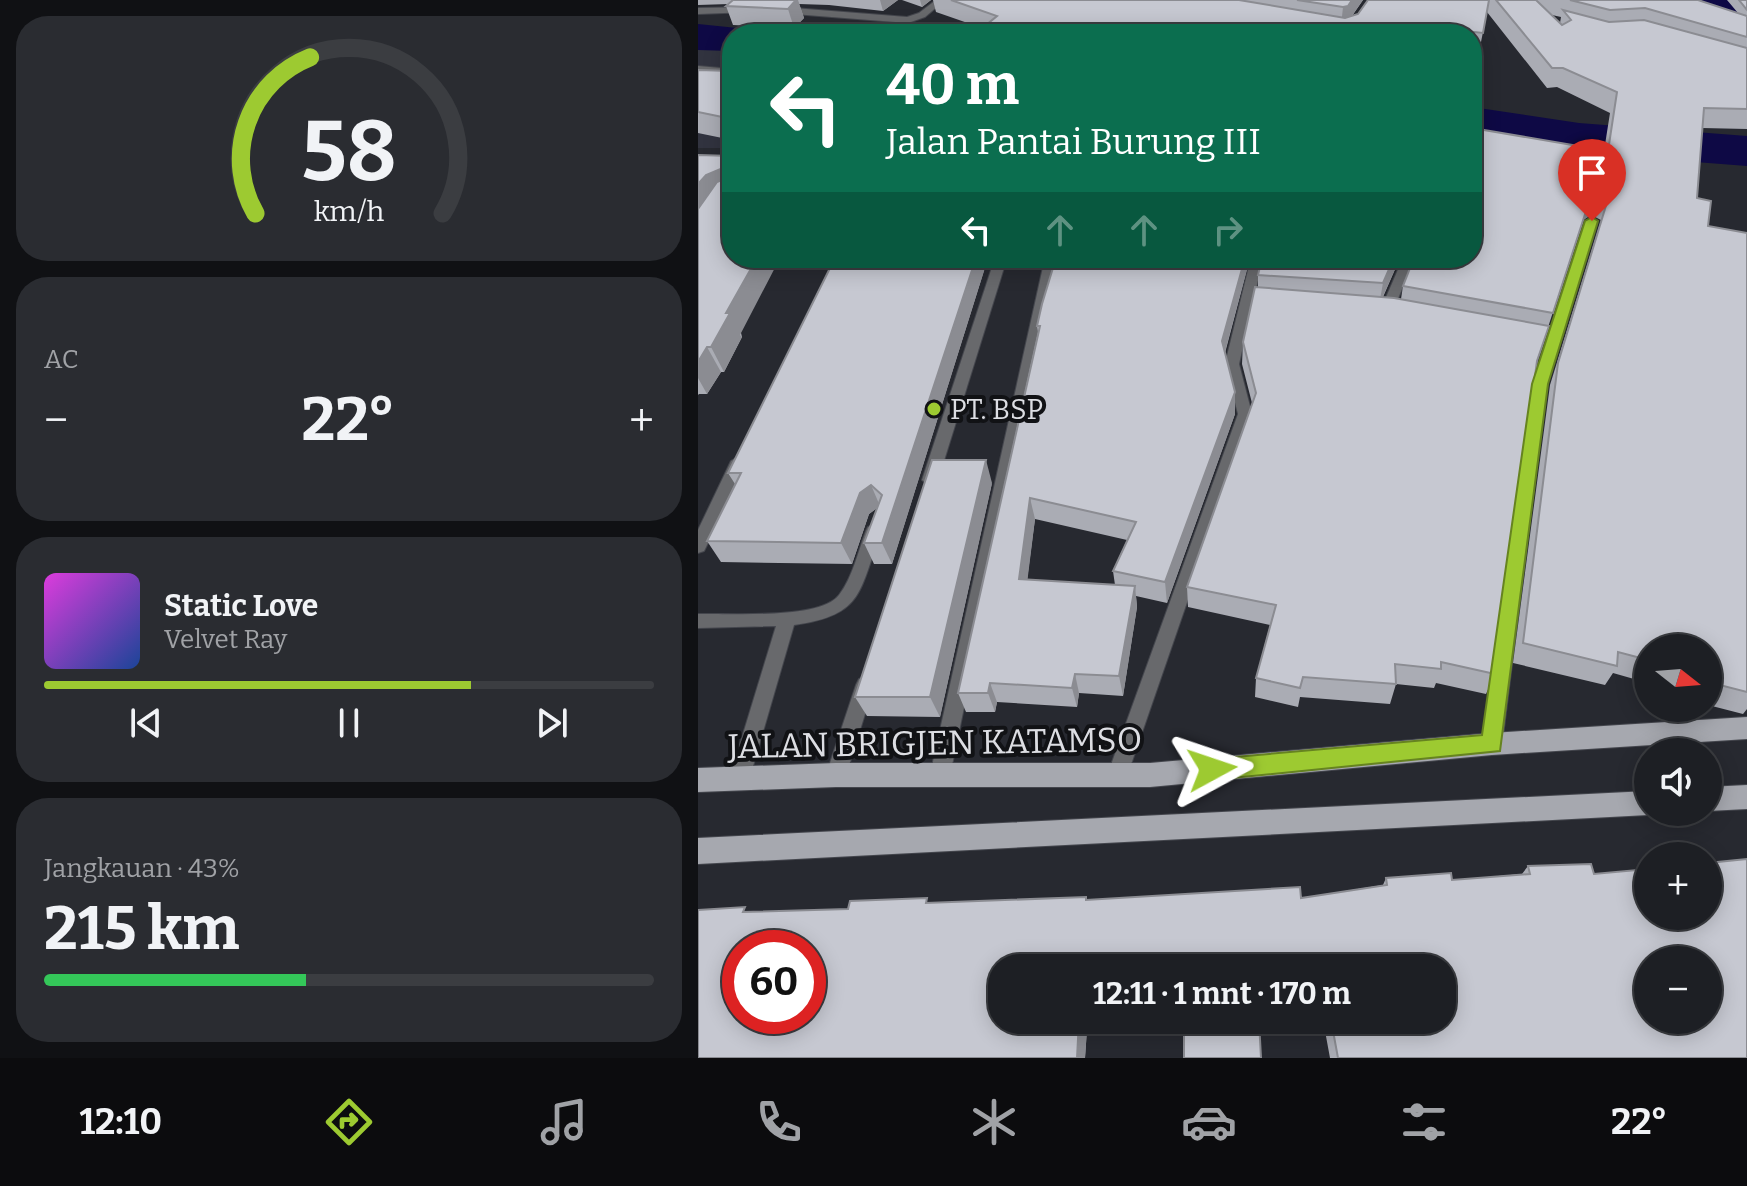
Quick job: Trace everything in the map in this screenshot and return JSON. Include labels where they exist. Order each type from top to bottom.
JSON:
[{"type":"main road","name":"JALAN BRIGJEN KATAMSO","points":[[698,780],[836,775],[1117,776],[1492,744],[1747,728]]},
{"type":"main road","points":[[1722,798],[1747,797]]},
{"type":"main road","points":[[698,851],[1634,804]]},
{"type":"street","points":[[698,11],[766,8],[908,20],[922,15],[941,0]]},
{"type":"street","points":[[698,69],[722,71]]},
{"type":"street","points":[[1492,744],[1540,384],[1543,341],[1592,221]]},
{"type":"street","points":[[923,504],[998,268]]},
{"type":"street","points":[[940,775],[1049,268]]},
{"type":"street","points":[[1117,776],[1245,414],[1232,364],[1256,303],[1257,268]]},
{"type":"street","points":[[1391,313],[1387,309],[1405,268]]},
{"type":"street","points":[[1375,311],[1406,315]]},
{"type":"street","points":[[698,547],[744,451]]},
{"type":"street","points":[[698,621],[787,619],[830,611],[841,605],[880,515]]},
{"type":"street","points":[[739,780],[787,619]]},
{"type":"street","points":[[836,775],[870,669]]},
{"type":"shaded area","points":[[698,41],[722,42],[722,148],[698,148]]},
{"type":"building","points":[[733,0],[796,0],[788,9],[726,6]]},
{"type":"building","points":[[951,0],[1239,0],[1345,18],[1358,14],[1368,0],[1489,0],[1483,33],[1482,24],[987,24],[997,16]]},
{"type":"building","points":[[1297,0],[1352,0],[1343,7]]},
{"type":"building","points":[[1496,0],[1536,0],[1562,25],[1571,20],[1563,10],[1609,22],[1644,20],[1747,48],[1747,109],[1704,108],[1697,198],[1711,201],[1708,226],[1747,233],[1747,692],[1722,686],[1722,634],[1634,634],[1634,656],[1618,652],[1617,666],[1523,643],[1558,363],[1608,199],[1598,194],[1590,199],[1553,313],[1403,286],[1410,268],[1482,268],[1482,130],[1608,151],[1617,92],[1563,68],[1552,68]]},
{"type":"building","points":[[1570,0],[1698,0],[1747,16],[1747,37],[1645,8],[1610,10]]},
{"type":"building","points":[[698,70],[722,71],[722,117],[698,112]]},
{"type":"building","points":[[698,155],[722,156],[722,168],[706,175],[698,184]]},
{"type":"building","points":[[722,180],[722,268],[751,268],[711,347],[707,347],[698,362],[698,209],[717,182]]},
{"type":"building","points":[[830,268],[973,268],[882,543],[864,543],[882,495],[871,485],[860,493],[841,543],[707,541],[741,473],[728,473]]},
{"type":"building","points":[[1053,268],[1242,268],[1222,341],[1235,392],[1165,582],[1113,571],[1136,522],[1030,498],[1019,579],[1135,586],[1119,676],[1075,674],[1072,688],[990,683],[988,693],[958,693],[1040,326],[1037,326]]},
{"type":"building","points":[[1260,268],[1390,268],[1383,283],[1258,275]]},
{"type":"building","points":[[1255,287],[1394,298],[1549,326],[1537,361],[1495,674],[1441,662],[1441,669],[1395,664],[1396,684],[1303,677],[1300,688],[1256,678],[1276,605],[1187,587],[1256,393],[1243,342]]},
{"type":"building","points":[[932,460],[986,460],[930,697],[855,697]]},
{"type":"building","points":[[1747,859],[1747,1058],[1338,1058],[1334,1034],[1456,1034],[1456,954],[988,954],[988,1034],[1078,1034],[1077,1058],[698,1058],[698,910],[745,907],[743,912],[848,909],[850,901],[927,898],[926,903],[1086,897],[1086,900],[1300,887],[1301,898],[1387,885],[1386,878],[1451,873],[1452,880],[1530,874],[1528,866],[1591,864],[1594,874],[1634,870],[1634,930],[1722,930],[1722,862]]},
{"type":"building","points":[[1184,1034],[1260,1034],[1261,1058],[1184,1058]]},
{"type":"waterway","points":[[1713,0],[1747,8]]},
{"type":"waterway","points":[[698,37],[722,38]]},
{"type":"waterway","points":[[1482,123],[1579,138],[1747,151]]},
{"type":"place","name":"PT. BSP","points":[[934,409]]},
{"type":"route","points":[[1212,769],[1492,744],[1540,384],[1592,221]]}]
